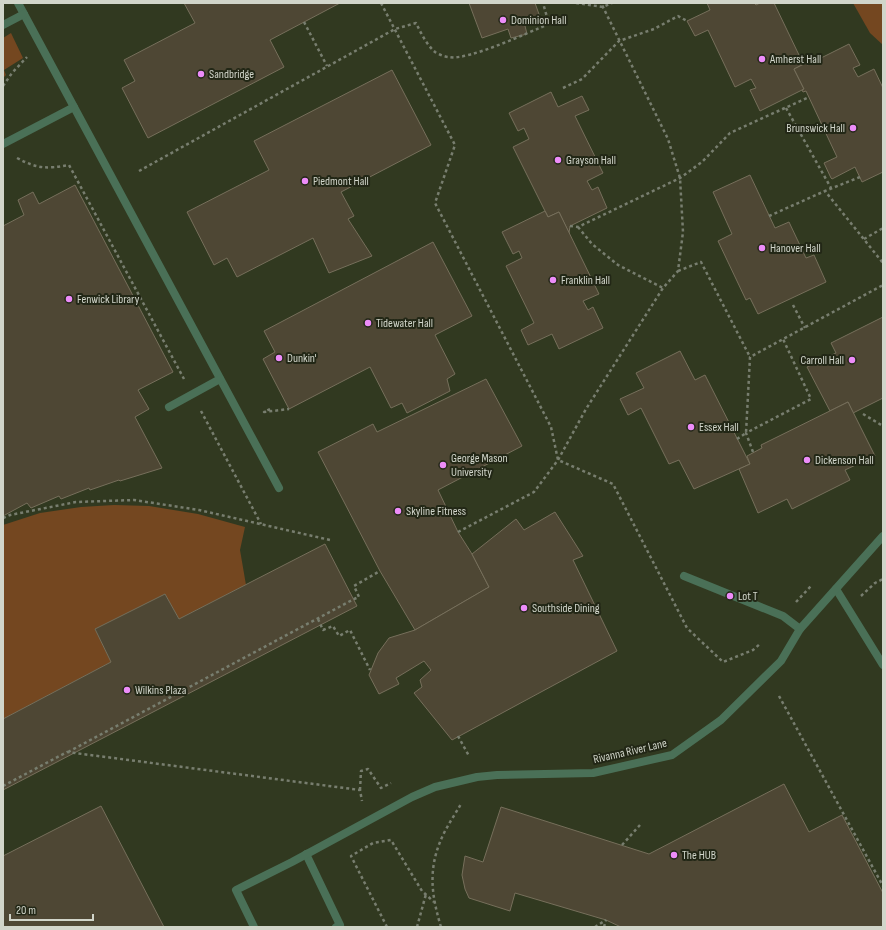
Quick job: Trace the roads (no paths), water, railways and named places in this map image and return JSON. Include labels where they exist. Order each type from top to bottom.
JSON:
[{"type":"street","points":[[18,3],[279,488]]},
{"type":"street","points":[[3,24],[24,14]]},
{"type":"street","points":[[3,144],[74,107]]},
{"type":"street","points":[[169,407],[220,380]]},
{"type":"street","name":"Rivanna River Lane","points":[[254,927],[236,890],[412,797],[435,787],[477,777],[497,775],[593,773],[672,755],[721,720],[781,661],[800,629],[883,536]]},
{"type":"street","points":[[684,576],[783,616],[800,629]]},
{"type":"street","points":[[836,589],[883,665]]},
{"type":"street","points":[[306,854],[340,925],[336,927]]},
{"type":"place","name":"Dominion Hall","points":[[503,20]]},
{"type":"place","name":"Amherst Hall","points":[[762,59]]},
{"type":"place","name":"Sandbridge","points":[[201,74]]},
{"type":"place","name":"Brunswick Hall","points":[[853,128]]},
{"type":"place","name":"Grayson Hall","points":[[558,160]]},
{"type":"place","name":"Piedmont Hall","points":[[305,181]]},
{"type":"place","name":"Hanover Hall","points":[[762,248]]},
{"type":"place","name":"Franklin Hall","points":[[553,280]]},
{"type":"place","name":"Fenwick Library","points":[[69,299]]},
{"type":"place","name":"Tidewater Hall","points":[[368,323]]},
{"type":"place","name":"Dunkin'","points":[[279,358]]},
{"type":"place","name":"Carroll Hall","points":[[852,360]]},
{"type":"place","name":"Essex Hall","points":[[691,427]]},
{"type":"place","name":"Dickenson Hall","points":[[807,460]]},
{"type":"place","name":"George Mason University","points":[[443,465]]},
{"type":"place","name":"Skyline Fitness","points":[[398,511]]},
{"type":"place","name":"Lot T","points":[[730,596]]},
{"type":"place","name":"Southside Dining","points":[[524,608]]},
{"type":"place","name":"Wilkins Plaza","points":[[127,690]]},
{"type":"place","name":"The HUB","points":[[674,855]]}]
